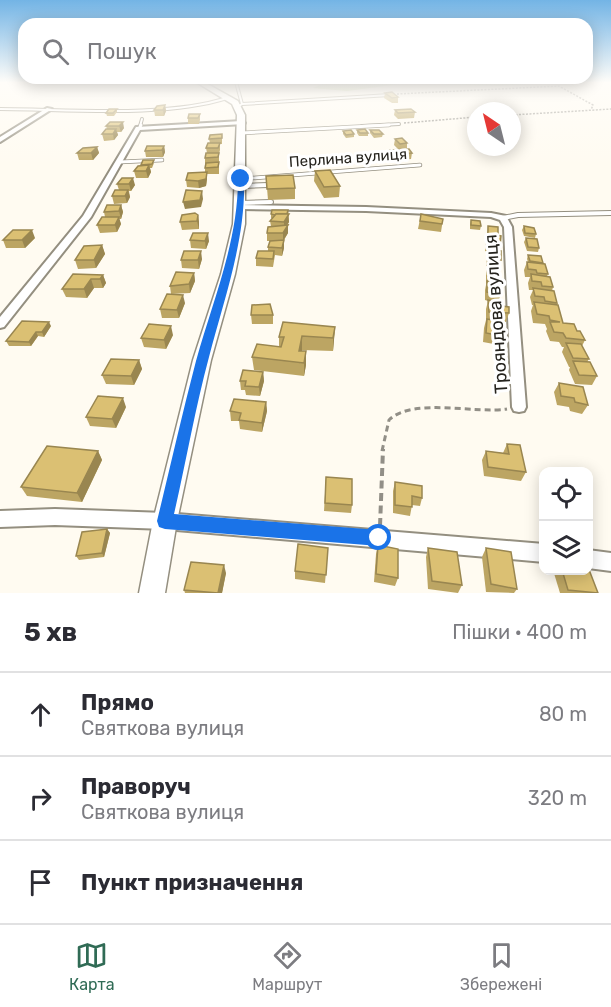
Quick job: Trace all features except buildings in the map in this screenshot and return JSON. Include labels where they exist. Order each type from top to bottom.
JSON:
[{"type":"main road","points":[[152,593],[165,521],[202,360],[228,274],[241,194],[238,113],[234,110]]},
{"type":"street","points":[[0,140],[48,110]]},
{"type":"street","points":[[0,324],[87,218],[141,123],[238,113]]},
{"type":"street","points":[[241,194],[366,209],[491,215],[503,218]]},
{"type":"street","name":"Трояндова вулиця","points":[[503,218],[508,226],[513,282],[519,407]]},
{"type":"street","points":[[0,519],[55,517],[165,521],[539,553]]},
{"type":"street","points":[[593,560],[611,562]]},
{"type":"lane","points":[[0,110],[16,110]]},
{"type":"lane","points":[[232,110],[238,113],[399,124]]},
{"type":"lane","points":[[238,113],[267,110]]},
{"type":"lane","points":[[120,162],[162,160]]},
{"type":"lane","name":"Перлина вулиця","points":[[241,194],[420,165]]},
{"type":"lane","points":[[241,194],[268,185]]},
{"type":"lane","points":[[241,194],[271,202]]},
{"type":"lane","points":[[503,218],[518,215],[611,213]]},
{"type":"path","points":[[521,114],[611,110]]},
{"type":"path","points":[[399,124],[467,118]]},
{"type":"path","points":[[379,538],[384,436],[388,421],[405,411],[423,409],[495,412],[519,407]]},
{"type":"route","points":[[241,179],[239,224],[228,274],[202,360],[165,521],[379,538]]}]
